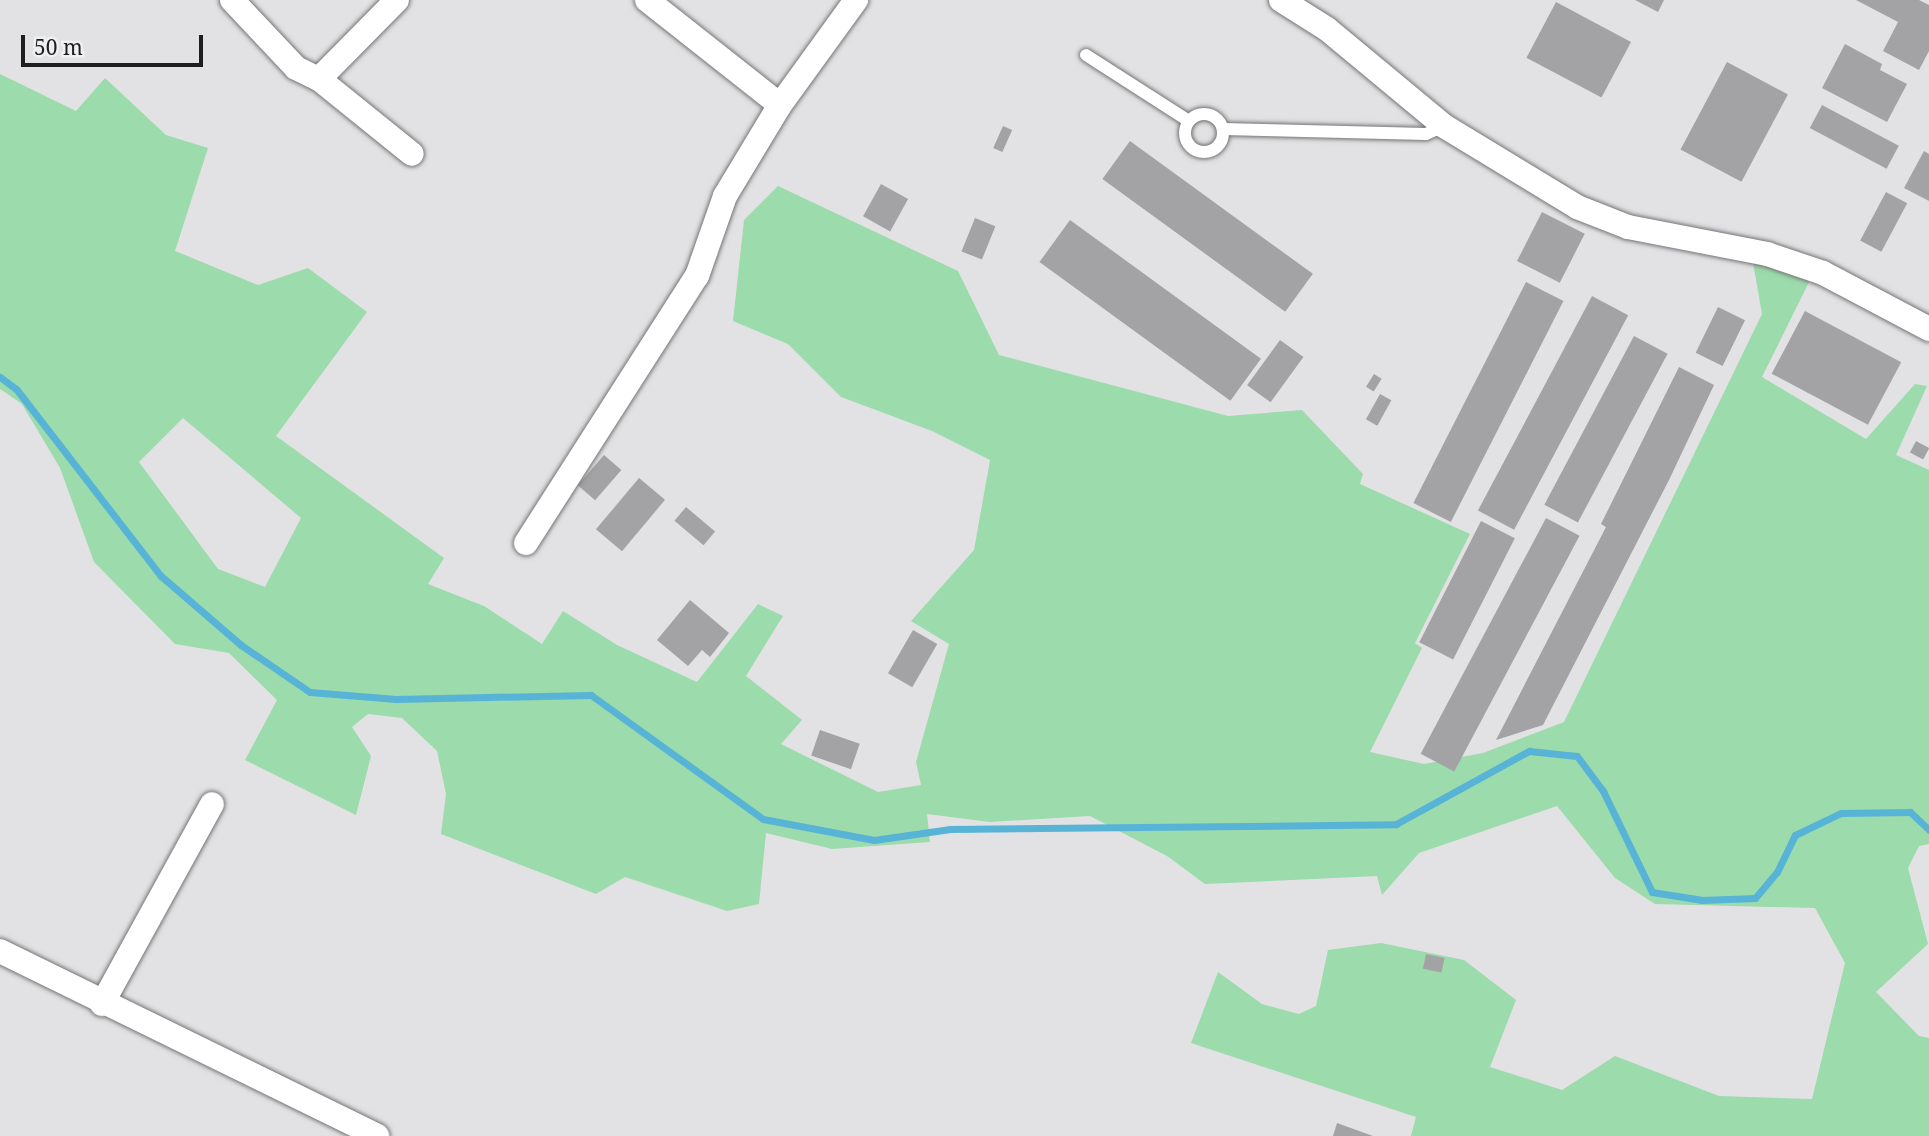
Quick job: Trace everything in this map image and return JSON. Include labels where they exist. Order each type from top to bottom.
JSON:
[{"type":"street","points":[[232,0],[296,68],[319,79],[412,154]]},
{"type":"street","points":[[319,79],[397,0]]},
{"type":"street","points":[[647,0],[780,105]]},
{"type":"street","points":[[526,543],[697,276],[725,196],[780,105],[856,0]]},
{"type":"street","points":[[1281,0],[1327,29],[1444,126],[1577,207],[1628,227],[1767,254],[1823,272],[1929,329]]},
{"type":"street","points":[[102,1004],[212,804]]},
{"type":"street","points":[[0,951],[102,1004],[377,1136]]},
{"type":"lane","points":[[1086,55],[1189,121]]},
{"type":"lane","points":[[1204,114],[1219,121],[1223,129],[1219,145],[1204,152],[1196,150],[1186,138],[1189,121],[1204,114]]},
{"type":"lane","points":[[1223,129],[1307,128],[1426,134],[1444,126]]},
{"type":"green space","points":[[0,74],[76,111],[105,78],[166,135],[208,148],[175,251],[258,285],[308,268],[367,312],[276,436],[444,558],[428,584],[484,606],[542,644],[563,611],[617,645],[697,682],[758,604],[783,616],[746,676],[802,720],[781,744],[878,792],[921,785],[916,762],[949,644],[911,621],[974,550],[990,460],[932,431],[841,397],[788,344],[733,321],[744,220],[778,186],[958,271],[999,355],[1228,416],[1302,410],[1363,474],[1360,484],[1470,534],[1415,643],[1422,648],[1370,752],[1424,764],[1483,753],[1564,722],[1762,314],[1752,257],[1813,274],[1762,377],[1866,439],[1915,384],[1927,386],[1896,455],[1929,470],[1929,844],[1919,846],[1908,868],[1928,944],[1876,992],[1919,1036],[1929,1038],[1929,1136],[1411,1136],[1416,1117],[1191,1043],[1218,972],[1262,1004],[1299,1014],[1316,1006],[1328,950],[1381,943],[1464,960],[1516,1000],[1490,1067],[1562,1090],[1615,1056],[1719,1096],[1812,1099],[1845,963],[1815,908],[1655,904],[1615,878],[1557,806],[1419,853],[1382,895],[1377,876],[1205,884],[1167,856],[1090,816],[990,822],[927,814],[930,842],[832,849],[766,833],[759,904],[727,911],[625,877],[596,894],[441,834],[446,794],[437,751],[402,718],[368,714],[352,727],[371,756],[356,815],[245,760],[277,700],[229,653],[175,644],[94,562],[60,468],[22,404],[0,389]],"holes":[[[183,418],[301,518],[265,587],[218,569],[139,462]]]},
{"type":"building","points":[[1635,0],[1664,0],[1658,12]]},
{"type":"building","points":[[1856,0],[1919,0],[1929,5],[1929,51],[1919,70],[1883,51],[1898,22]]},
{"type":"building","points":[[1556,2],[1631,42],[1601,98],[1526,58]]},
{"type":"building","points":[[1845,44],[1882,64],[1880,70],[1907,84],[1887,122],[1822,88]]},
{"type":"building","points":[[1727,62],[1788,94],[1741,182],[1681,149]]},
{"type":"building","points":[[1822,105],[1899,146],[1887,169],[1810,128]]},
{"type":"building","points":[[1003,126],[1012,130],[1002,152],[993,148]]},
{"type":"building","points":[[1130,141],[1313,274],[1285,312],[1102,179]]},
{"type":"building","points":[[1924,151],[1929,154],[1929,201],[1904,188]]},
{"type":"building","points":[[881,184],[908,199],[890,231],[863,216]]},
{"type":"building","points":[[1886,192],[1907,203],[1881,252],[1860,241]]},
{"type":"building","points":[[1542,212],[1585,234],[1560,283],[1517,261]]},
{"type":"building","points":[[975,218],[995,226],[982,260],[962,251]]},
{"type":"building","points":[[1070,220],[1261,359],[1230,401],[1039,262]]},
{"type":"building","points":[[1526,282],[1563,301],[1451,522],[1413,503]]},
{"type":"building","points":[[1592,296],[1628,315],[1514,530],[1478,511]]},
{"type":"building","points":[[1718,307],[1745,320],[1723,366],[1696,353]]},
{"type":"building","points":[[1805,311],[1901,362],[1868,425],[1772,374]]},
{"type":"building","points":[[1634,336],[1668,354],[1578,522],[1544,505]]},
{"type":"building","points":[[1280,340],[1303,357],[1271,402],[1247,385]]},
{"type":"building","points":[[1679,367],[1714,385],[1669,480],[1543,725],[1496,740],[1606,527],[1601,524]]},
{"type":"building","points":[[1374,374],[1382,379],[1374,391],[1366,387]]},
{"type":"building","points":[[1380,394],[1391,400],[1377,426],[1366,419]]},
{"type":"building","points":[[1916,441],[1929,448],[1923,460],[1910,452]]},
{"type":"building","points":[[604,455],[621,470],[595,500],[578,485]]},
{"type":"building","points":[[639,478],[665,500],[622,551],[596,529]]},
{"type":"building","points":[[686,507],[715,531],[704,545],[674,521]]},
{"type":"building","points":[[1546,518],[1580,536],[1454,772],[1421,754]]},
{"type":"building","points":[[1481,521],[1515,538],[1453,659],[1419,642]]},
{"type":"building","points":[[690,600],[729,633],[710,657],[702,650],[688,666],[657,640]]},
{"type":"building","points":[[913,630],[937,644],[912,687],[888,673]]},
{"type":"building","points":[[820,730],[860,744],[851,769],[811,756]]},
{"type":"building","points":[[1426,954],[1445,958],[1441,973],[1423,969]]},
{"type":"building","points":[[1337,1123],[1373,1136],[1333,1136]]},
{"type":"waterway","points":[[0,377],[17,390],[161,576],[241,645],[310,692],[396,699],[591,695],[763,819],[874,840],[950,829],[1396,824],[1529,751],[1577,756],[1603,791],[1652,892],[1702,900],[1755,898],[1777,872],[1795,835],[1841,813],[1910,812],[1929,830]]}]
